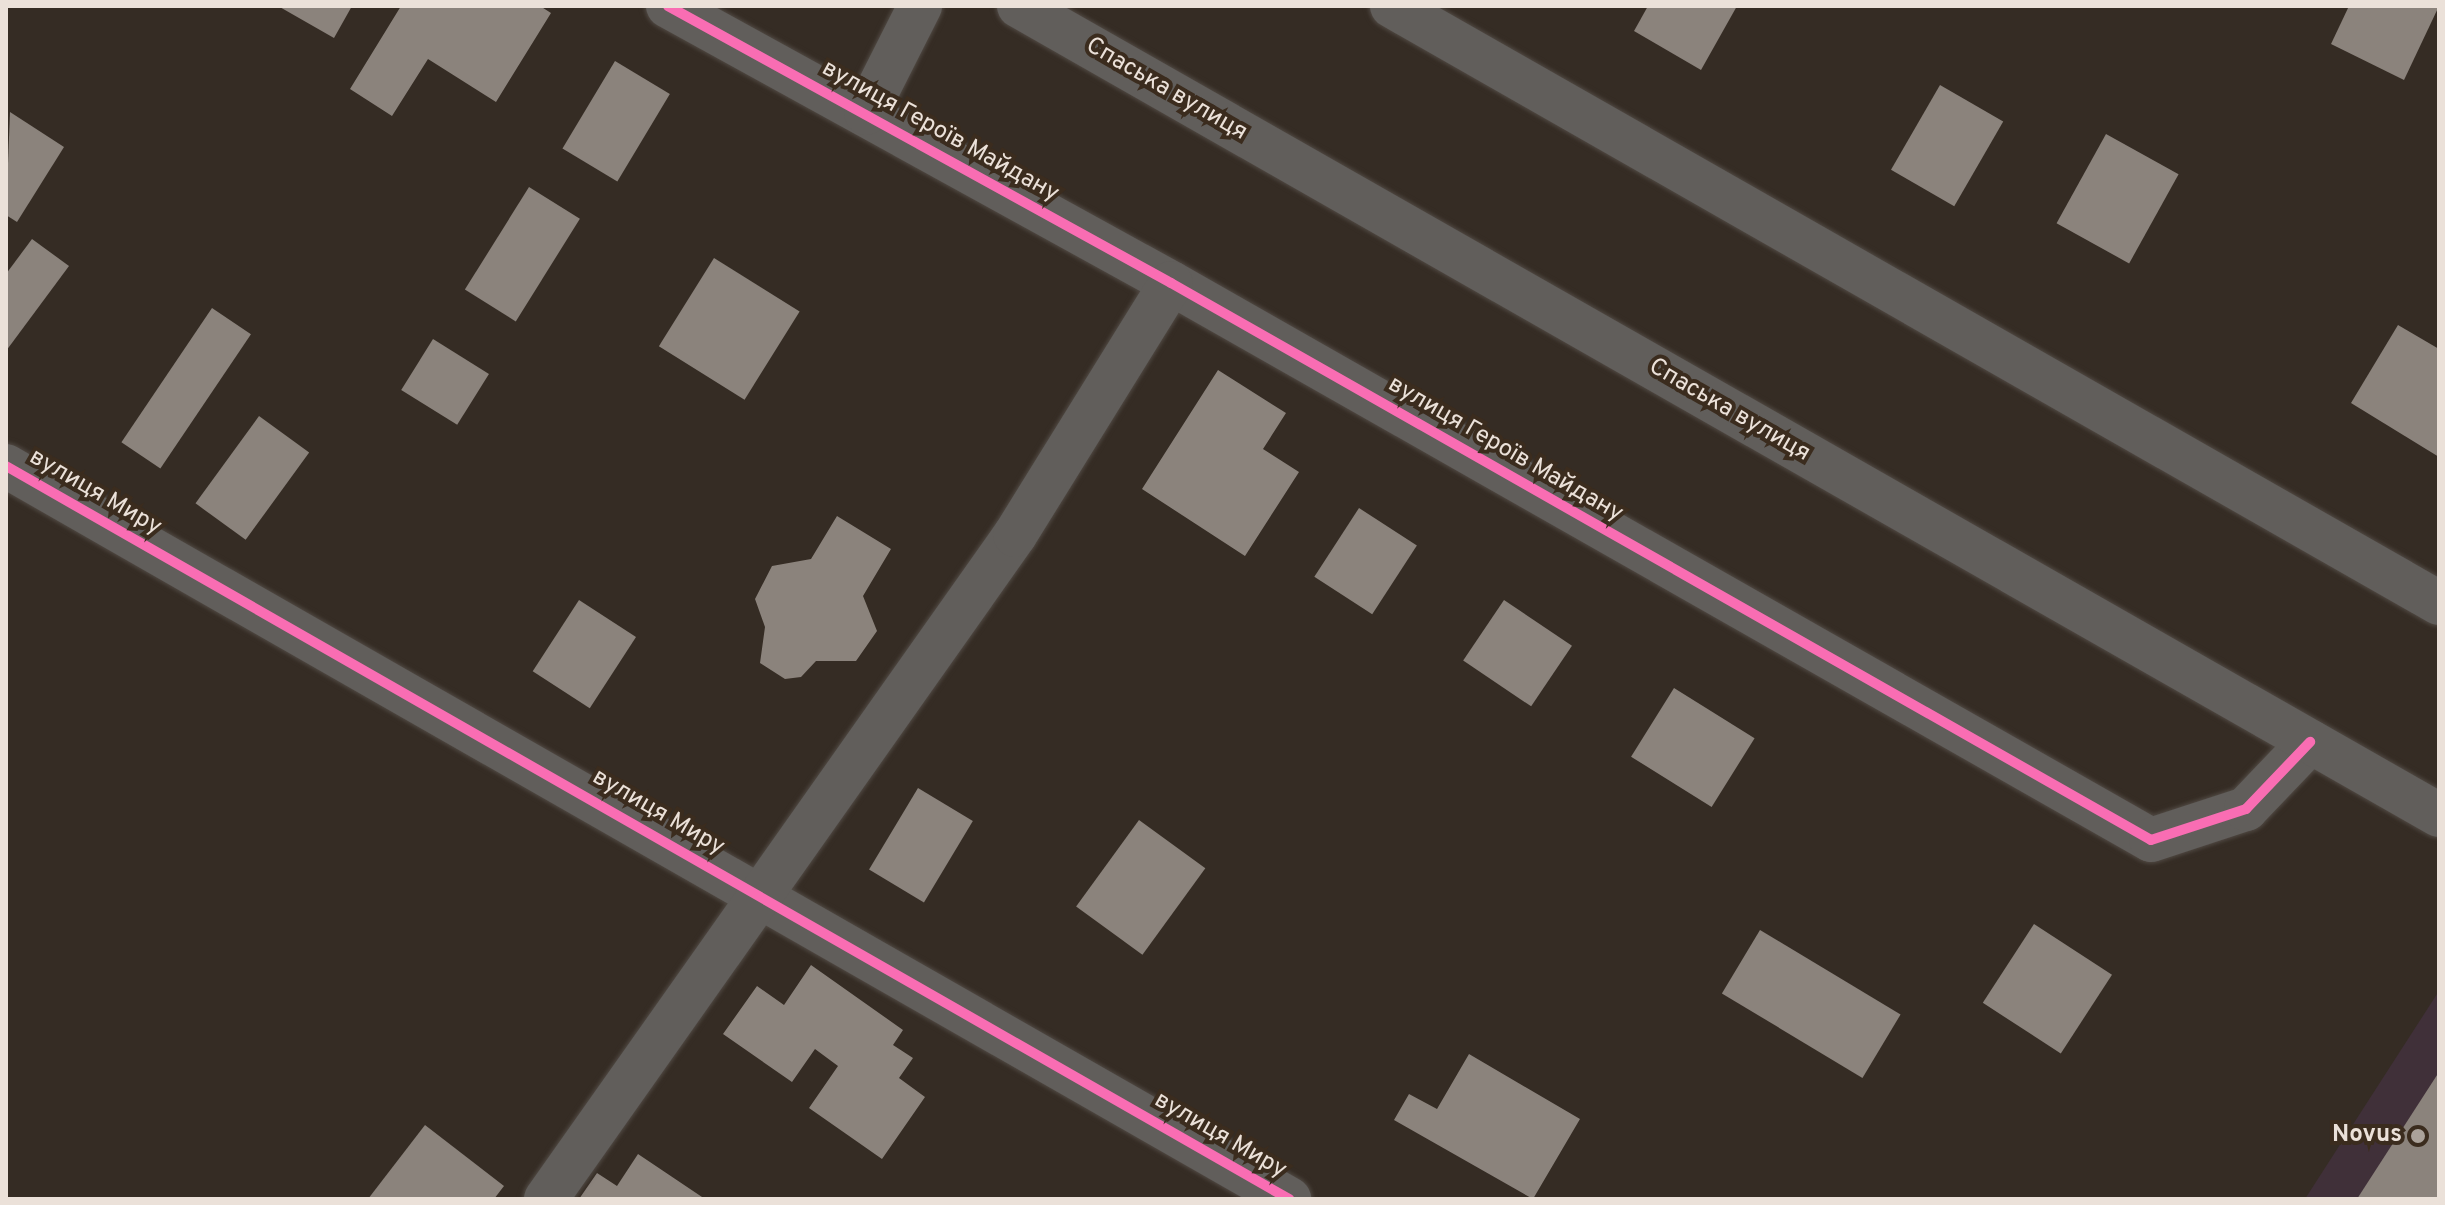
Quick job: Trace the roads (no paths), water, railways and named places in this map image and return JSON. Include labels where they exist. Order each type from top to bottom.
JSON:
[{"type":"street","name":"вулиця Героїв Майдану","points":[[668,6],[1171,283],[2151,840],[2246,809],[2310,742]]},
{"type":"street","points":[[866,113],[920,6]]},
{"type":"street","name":"Спаська вулиця","points":[[1019,6],[2439,815]]},
{"type":"street","points":[[1392,6],[2439,603]]},
{"type":"street","points":[[546,1199],[763,896],[1015,535],[1171,283]]},
{"type":"street","name":"вулиця Миру","points":[[6,466],[1289,1199]]},
{"type":"place","name":"Novus","points":[[2418,1136]]}]
